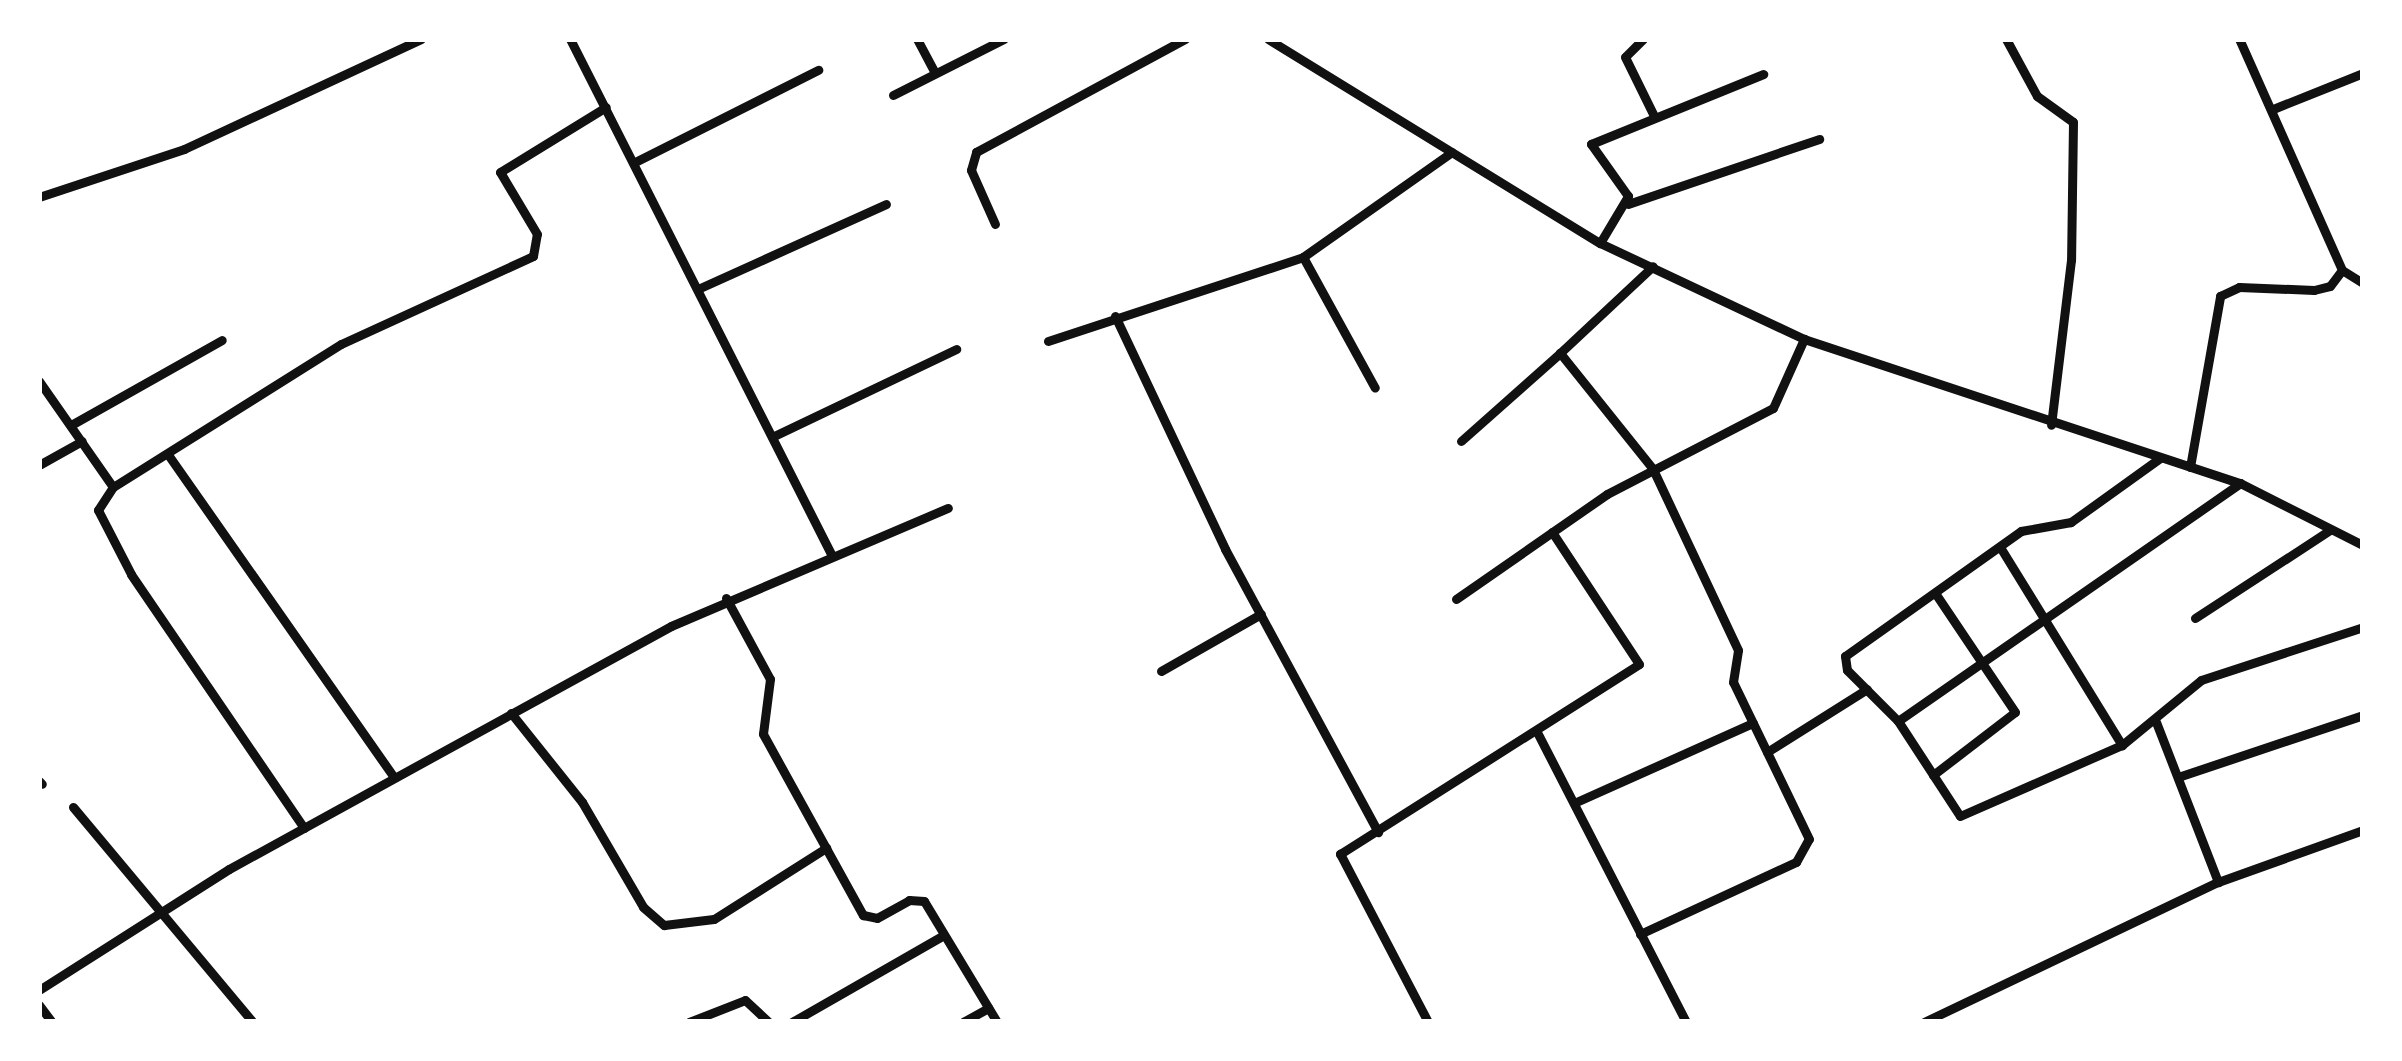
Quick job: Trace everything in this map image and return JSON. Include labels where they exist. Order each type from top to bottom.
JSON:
[{"type":"street","points":[[39,197],[184,149],[422,39]]},
{"type":"street","points":[[570,39],[637,160],[831,554]]},
{"type":"street","points":[[917,39],[934,70]]},
{"type":"street","points":[[893,95],[934,70],[1004,39]]},
{"type":"street","points":[[995,224],[971,170],[976,152],[1185,39]]},
{"type":"street","points":[[1268,39],[1600,243],[1804,339],[2051,425],[2240,483],[2363,545]]},
{"type":"street","points":[[1643,39],[1627,47],[1625,58],[1654,116]]},
{"type":"street","points":[[2006,39],[2037,96],[2073,122],[2071,260],[2051,425]]},
{"type":"street","points":[[2239,39],[2342,270],[2363,283]]},
{"type":"street","points":[[637,160],[818,70]]},
{"type":"street","points":[[2272,109],[2363,73]]},
{"type":"street","points":[[1628,204],[1625,188],[1589,148],[1654,116],[1763,74]]},
{"type":"street","points":[[304,828],[99,522],[113,487],[341,344],[533,256],[537,234],[500,172],[606,107]]},
{"type":"street","points":[[1600,243],[1628,204],[1819,140]]},
{"type":"street","points":[[1048,341],[1303,257],[1452,152]]},
{"type":"street","points":[[700,288],[886,204]]},
{"type":"street","points":[[1303,257],[1375,388]]},
{"type":"street","points":[[1461,441],[1653,266]]},
{"type":"street","points":[[2190,467],[2220,296],[2239,287],[2314,290],[2330,286],[2342,270]]},
{"type":"street","points":[[1114,316],[1261,614],[1378,832]]},
{"type":"street","points":[[1456,598],[1653,469],[1781,401],[1804,339]]},
{"type":"street","points":[[71,425],[223,340]]},
{"type":"street","points":[[774,436],[956,349]]},
{"type":"street","points":[[1560,353],[1653,469],[1738,650],[1730,673],[1809,839],[1806,854],[1640,934]]},
{"type":"street","points":[[39,381],[113,487]]},
{"type":"street","points":[[39,465],[82,441]]},
{"type":"street","points":[[169,456],[393,776]]},
{"type":"street","points":[[2160,458],[2071,523],[2021,531],[1845,656],[1847,670],[1898,721],[1966,818],[2122,745],[2156,722],[2200,680],[2363,627]]},
{"type":"street","points":[[1898,721],[2047,622],[2240,483]]},
{"type":"street","points":[[39,990],[160,912],[393,776],[726,598],[948,508]]},
{"type":"street","points":[[2194,618],[2330,530]]},
{"type":"street","points":[[1428,1022],[1340,854],[1538,734],[1631,671],[1640,656],[1552,532]]},
{"type":"street","points":[[2000,547],[2122,745]]},
{"type":"street","points":[[1933,775],[2015,717],[1935,592]]},
{"type":"street","points":[[726,598],[770,679],[763,734],[870,920],[917,899],[997,1022]]},
{"type":"street","points":[[1161,671],[1261,614]]},
{"type":"street","points":[[1767,752],[1867,689]]},
{"type":"street","points":[[511,713],[582,802],[643,908],[664,925],[714,919],[826,848]]},
{"type":"street","points":[[2178,777],[2363,715]]},
{"type":"street","points":[[2156,722],[2218,882]]},
{"type":"street","points":[[1574,802],[1753,723]]},
{"type":"street","points":[[1538,734],[1686,1022]]},
{"type":"street","points":[[73,807],[253,1022]]},
{"type":"street","points":[[1924,1022],[1941,1019],[2218,882],[2363,830]]},
{"type":"street","points":[[792,1022],[944,934]]},
{"type":"street","points":[[689,1022],[745,1000],[769,1022]]},
{"type":"street","points":[[39,1005],[52,1022]]},
{"type":"street","points":[[963,1022],[988,1008]]}]
